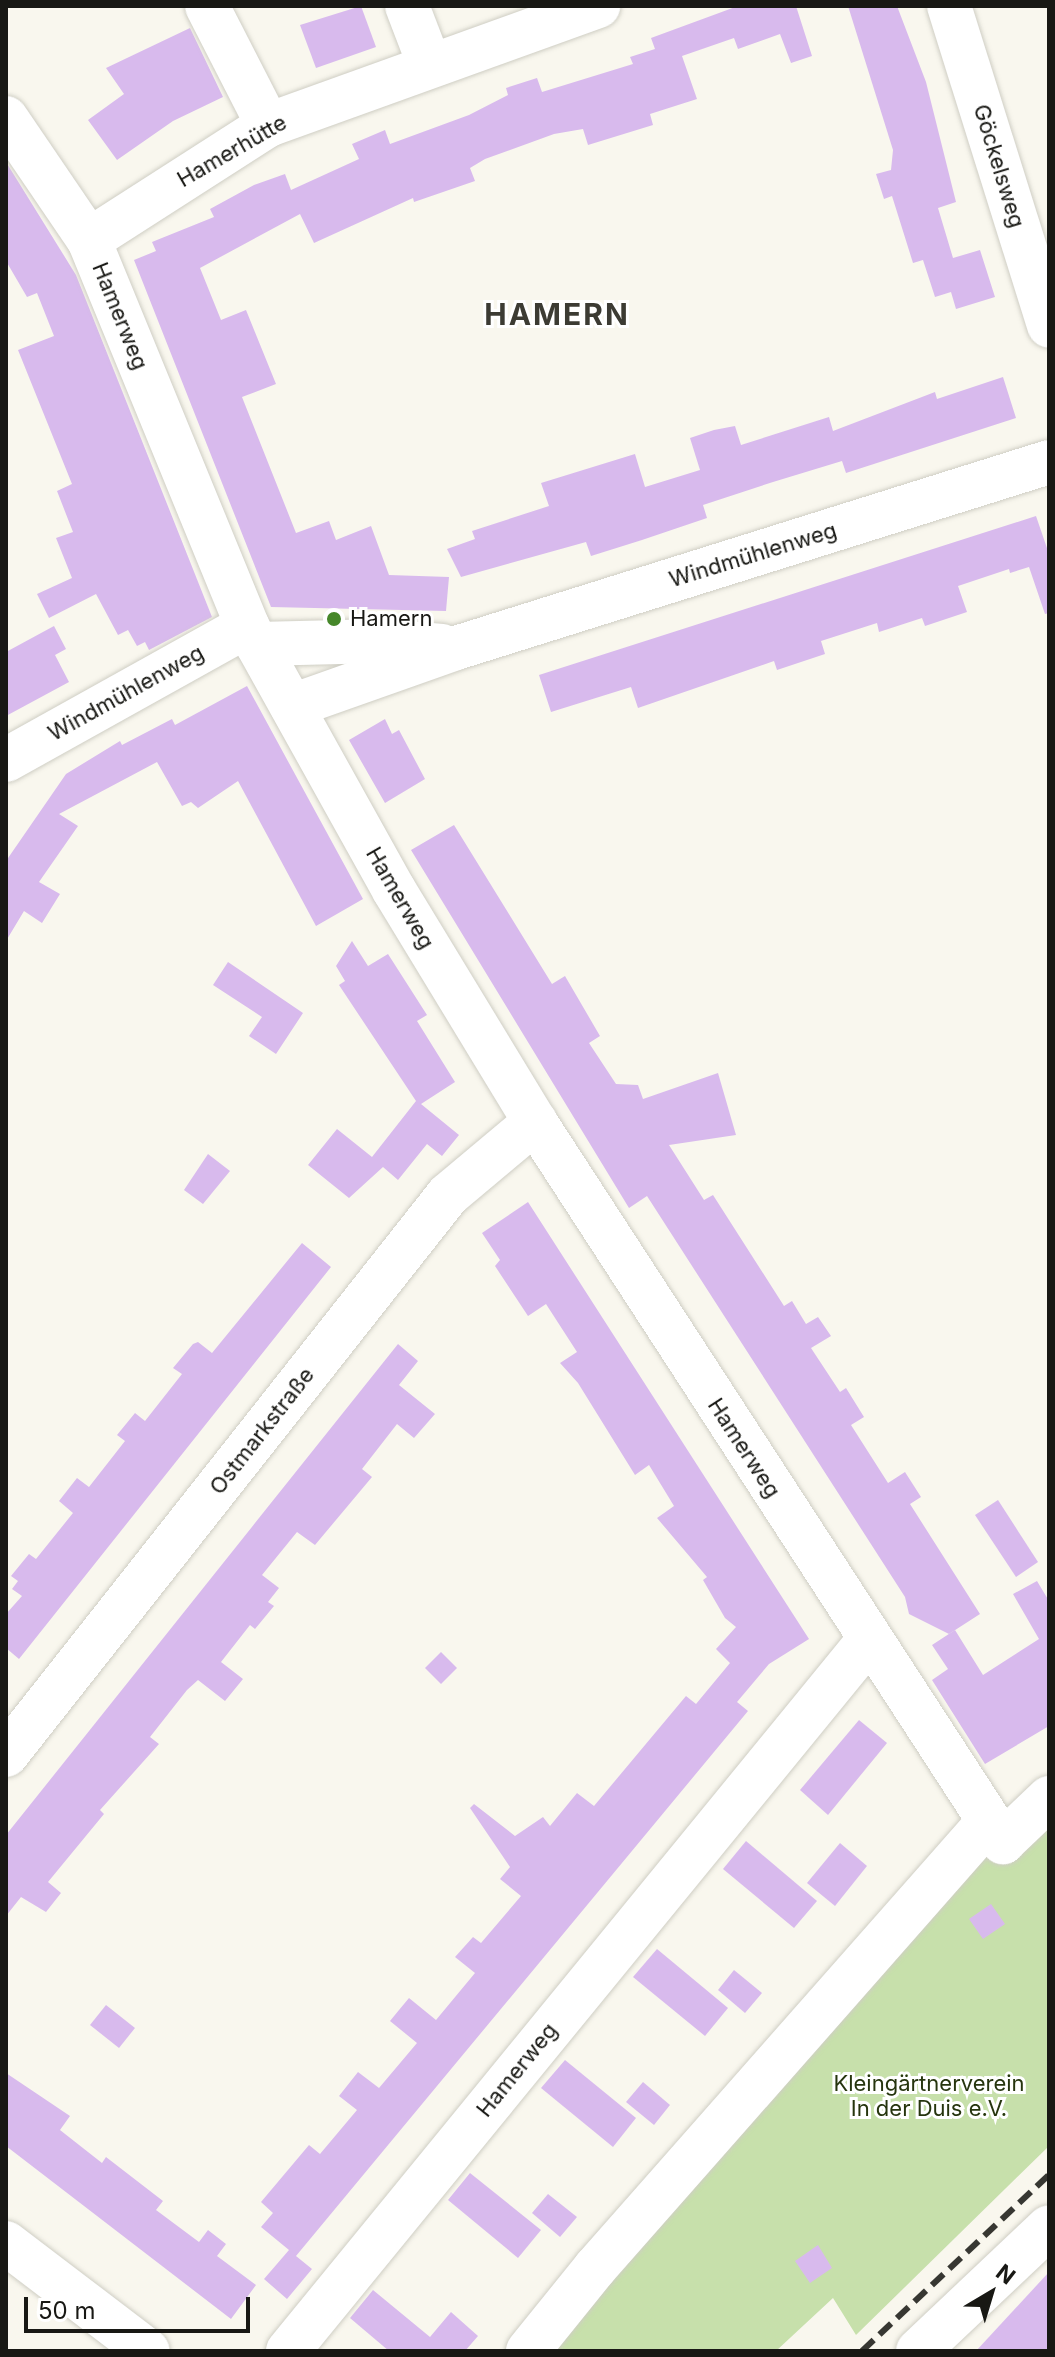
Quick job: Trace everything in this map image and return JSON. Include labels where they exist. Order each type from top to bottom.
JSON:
[{"type":"street","points":[[207,6],[268,125]]},
{"type":"street","points":[[407,6],[430,66]]},
{"type":"street","name":"Hamerhütte","points":[[89,240],[268,125],[598,6]]},
{"type":"street","name":"Göckelsweg","points":[[949,6],[1049,326]]},
{"type":"street","name":"Hamerweg","points":[[6,118],[89,240],[252,635],[394,890],[535,1122],[868,1641],[989,1821]]},
{"type":"street","name":"Windmühlenweg","points":[[292,706],[456,648],[1049,462]]},
{"type":"street","name":"Windmühlenweg","points":[[6,760],[252,635],[456,648]]},
{"type":"street","name":"Ostmarkstraße","points":[[6,1755],[448,1195],[535,1122]]},
{"type":"street","name":"Hamerweg","points":[[288,2351],[868,1641]]},
{"type":"street","points":[[528,2351],[595,2268],[989,1821],[1003,1842],[1049,1798]]},
{"type":"street","points":[[918,2351],[1049,2227]]},
{"type":"street","points":[[6,2243],[148,2351]]},
{"type":"green space","name":"Kleingärtnerverein In der Duis e.V.","points":[[1049,1823],[1049,2146],[856,2335],[833,2298],[776,2351],[547,2351],[983,1850]]},
{"type":"building","points":[[361,6],[376,47],[316,68],[300,25]]},
{"type":"building","points":[[738,6],[796,6],[812,56],[791,63],[780,34],[738,49],[734,38],[682,56],[697,99],[650,114],[653,125],[588,145],[583,129],[554,134],[485,159],[470,168],[475,181],[414,202],[413,198],[314,243],[300,214],[200,268],[221,320],[246,310],[276,384],[242,397],[296,533],[329,521],[336,540],[371,526],[389,575],[449,577],[446,611],[271,607],[134,260],[156,251],[152,242],[214,217],[210,209],[254,185],[285,174],[291,190],[359,159],[352,144],[385,130],[390,144],[469,115],[508,95],[506,88],[537,78],[542,92],[633,64],[630,57],[655,49],[651,38]]},
{"type":"building","points":[[848,6],[897,6],[926,82],[956,202],[938,208],[953,258],[980,250],[995,297],[956,309],[951,292],[935,297],[923,260],[913,263],[892,196],[884,199],[876,174],[891,170],[893,150]]},
{"type":"building","points":[[190,28],[223,97],[173,121],[117,160],[88,120],[124,94],[106,68]]},
{"type":"building","points":[[6,162],[76,275],[212,617],[149,650],[145,642],[137,646],[128,630],[118,635],[96,594],[49,618],[37,594],[72,578],[56,538],[73,532],[57,491],[72,484],[18,350],[54,336],[37,293],[27,297],[6,261]]},
{"type":"building","points":[[1003,377],[1016,418],[846,473],[842,461],[773,482],[703,505],[707,518],[591,556],[586,542],[461,577],[447,549],[475,539],[472,531],[549,506],[541,483],[635,454],[645,487],[700,470],[690,438],[714,430],[735,426],[741,445],[829,417],[833,431],[935,392],[937,399]]},
{"type":"building","points":[[1036,516],[1049,554],[1049,613],[1045,614],[1029,567],[1010,573],[1009,569],[958,586],[967,612],[925,626],[922,618],[879,632],[877,623],[821,641],[825,654],[777,670],[774,661],[638,708],[631,687],[551,712],[539,675]]},
{"type":"building","points":[[54,626],[66,649],[55,655],[69,682],[6,716],[6,652]]},
{"type":"building","points":[[247,686],[363,899],[316,926],[238,781],[198,808],[191,802],[182,806],[157,762],[59,814],[78,826],[39,882],[60,894],[42,923],[24,911],[6,941],[6,861],[66,774],[120,741],[122,745],[172,719],[175,725]]},
{"type":"building","points":[[385,719],[392,734],[399,730],[425,779],[385,803],[349,740]]},
{"type":"building","points":[[454,825],[552,984],[565,976],[600,1036],[589,1043],[616,1084],[638,1085],[643,1099],[718,1073],[736,1135],[669,1145],[704,1200],[713,1195],[784,1306],[792,1301],[806,1324],[818,1317],[831,1336],[811,1348],[840,1392],[846,1388],[864,1417],[851,1425],[888,1483],[905,1472],[921,1497],[910,1504],[980,1614],[949,1634],[909,1614],[905,1597],[647,1196],[629,1208],[411,850]]},
{"type":"building","points":[[352,941],[368,966],[388,954],[427,1015],[417,1021],[455,1082],[421,1104],[459,1135],[442,1156],[427,1144],[398,1180],[383,1167],[349,1198],[308,1165],[337,1129],[372,1157],[416,1101],[339,985],[345,981],[336,966]]},
{"type":"building","points":[[228,962],[303,1013],[276,1054],[249,1036],[262,1017],[213,985]]},
{"type":"building","points":[[208,1154],[230,1171],[203,1204],[184,1190]]},
{"type":"building","points":[[528,1202],[809,1639],[769,1664],[737,1702],[748,1711],[296,2256],[312,2269],[287,2299],[264,2279],[289,2250],[261,2227],[273,2213],[261,2202],[309,2145],[320,2154],[357,2110],[339,2096],[358,2072],[379,2088],[417,2043],[390,2021],[409,1998],[436,2020],[475,1973],[455,1957],[473,1937],[481,1943],[521,1896],[500,1879],[510,1867],[470,1808],[474,1804],[515,1836],[543,1817],[550,1826],[577,1793],[594,1806],[686,1696],[696,1704],[730,1663],[716,1649],[736,1627],[725,1618],[703,1580],[707,1577],[657,1518],[674,1506],[649,1465],[635,1475],[578,1383],[560,1363],[577,1352],[546,1304],[528,1316],[495,1266],[500,1260],[482,1233]]},
{"type":"building","points":[[302,1243],[331,1267],[19,1659],[6,1648],[6,1614],[22,1596],[12,1589],[18,1581],[11,1576],[29,1554],[36,1559],[73,1513],[59,1501],[77,1478],[89,1487],[125,1441],[117,1435],[135,1413],[145,1421],[182,1374],[173,1368],[193,1344],[198,1342],[212,1353]]},
{"type":"building","points":[[398,1344],[418,1361],[399,1385],[435,1414],[414,1438],[397,1424],[362,1469],[372,1477],[315,1545],[297,1532],[262,1575],[279,1588],[268,1602],[274,1606],[255,1629],[250,1625],[221,1662],[243,1679],[225,1701],[198,1680],[187,1690],[150,1737],[159,1744],[100,1810],[104,1814],[48,1882],[61,1893],[46,1912],[21,1897],[6,1916],[6,1835]]},
{"type":"building","points":[[998,1500],[1038,1562],[1016,1577],[975,1515]]},
{"type":"building","points":[[1037,1581],[1049,1601],[1049,1726],[985,1764],[932,1680],[948,1669],[932,1645],[955,1630],[983,1675],[1039,1639],[1013,1594]]},
{"type":"building","points":[[441,1652],[457,1668],[441,1684],[425,1668]]},
{"type":"building","points":[[859,1720],[887,1743],[828,1815],[800,1790]]},
{"type":"building","points":[[746,1841],[817,1901],[794,1928],[723,1869]]},
{"type":"building","points":[[840,1843],[867,1866],[835,1906],[807,1883]]},
{"type":"building","points":[[991,1904],[1005,1924],[983,1939],[969,1919]]},
{"type":"building","points":[[657,1949],[728,2008],[705,2036],[633,1977]]},
{"type":"building","points":[[734,1970],[762,1993],[745,2013],[718,1990]]},
{"type":"building","points":[[106,2005],[135,2028],[119,2048],[90,2025]]},
{"type":"building","points":[[565,2060],[636,2118],[613,2147],[541,2088]]},
{"type":"building","points":[[6,2073],[70,2116],[60,2130],[102,2163],[106,2157],[163,2201],[156,2210],[199,2242],[208,2230],[226,2244],[217,2256],[256,2285],[231,2319],[6,2146]]},
{"type":"building","points":[[643,2082],[670,2105],[654,2125],[626,2102]]},
{"type":"building","points":[[470,2173],[541,2230],[518,2258],[448,2200]]},
{"type":"building","points":[[548,2194],[577,2217],[560,2237],[532,2213]]},
{"type":"building","points":[[818,2245],[832,2268],[810,2283],[795,2261]]},
{"type":"building","points":[[1049,2272],[1049,2351],[976,2351]]},
{"type":"building","points":[[373,2290],[430,2337],[451,2312],[478,2336],[465,2351],[389,2351],[350,2318]]},
{"type":"railway","points":[[862,2351],[1049,2175]]},
{"type":"place","name":"Hamern","points":[[334,619]]},
{"type":"district","name":"HAMERN","points":[[557,314]]}]
